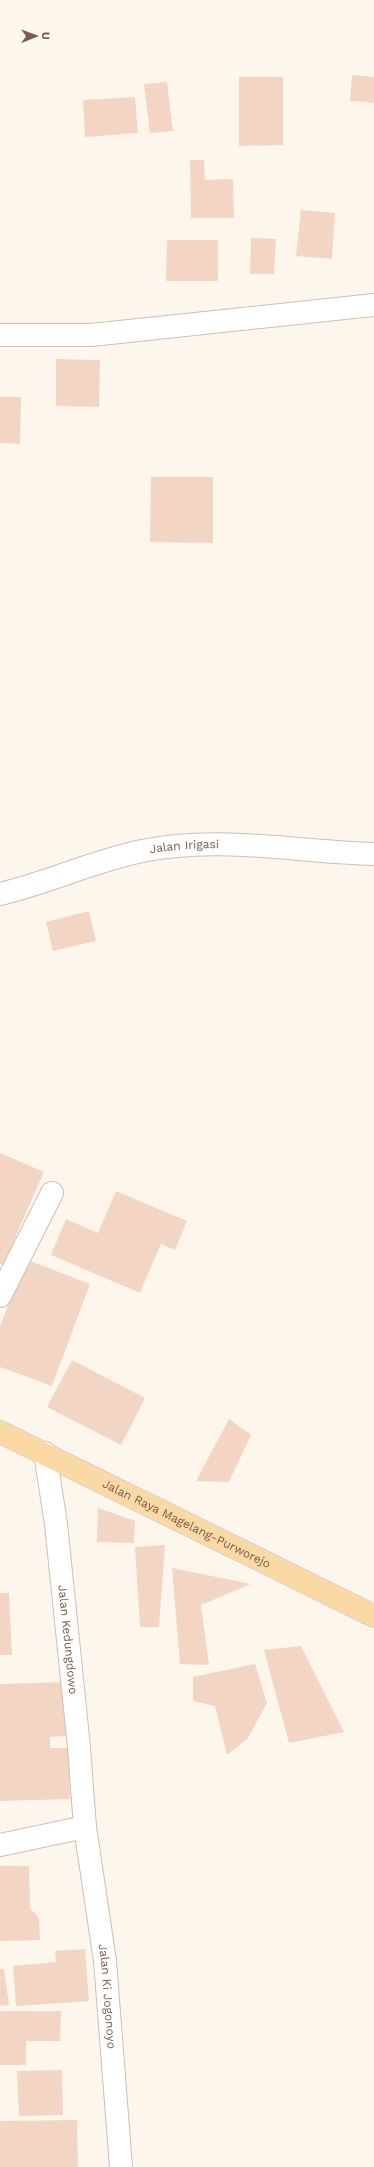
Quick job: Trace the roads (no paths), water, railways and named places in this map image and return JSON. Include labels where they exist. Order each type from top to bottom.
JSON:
[{"type":"main road","name":"Jalan Raya Magelang-Purworejo","points":[[0,1432],[374,1616]]},
{"type":"street","points":[[0,335],[91,336],[374,305]]},
{"type":"street","name":"Jalan Irigasi","points":[[0,894],[26,888],[93,864],[142,851],[188,846],[252,844],[374,854]]},
{"type":"street","points":[[0,1296],[52,1193]]},
{"type":"street","name":"Jalan Kedungdowo","points":[[45,1453],[56,1524],[79,1747],[85,1827]]},
{"type":"street","points":[[0,1845],[85,1827]]},
{"type":"street","name":"Jalan Ki Jogonoyo","points":[[85,1827],[105,1961],[121,2167]]}]
